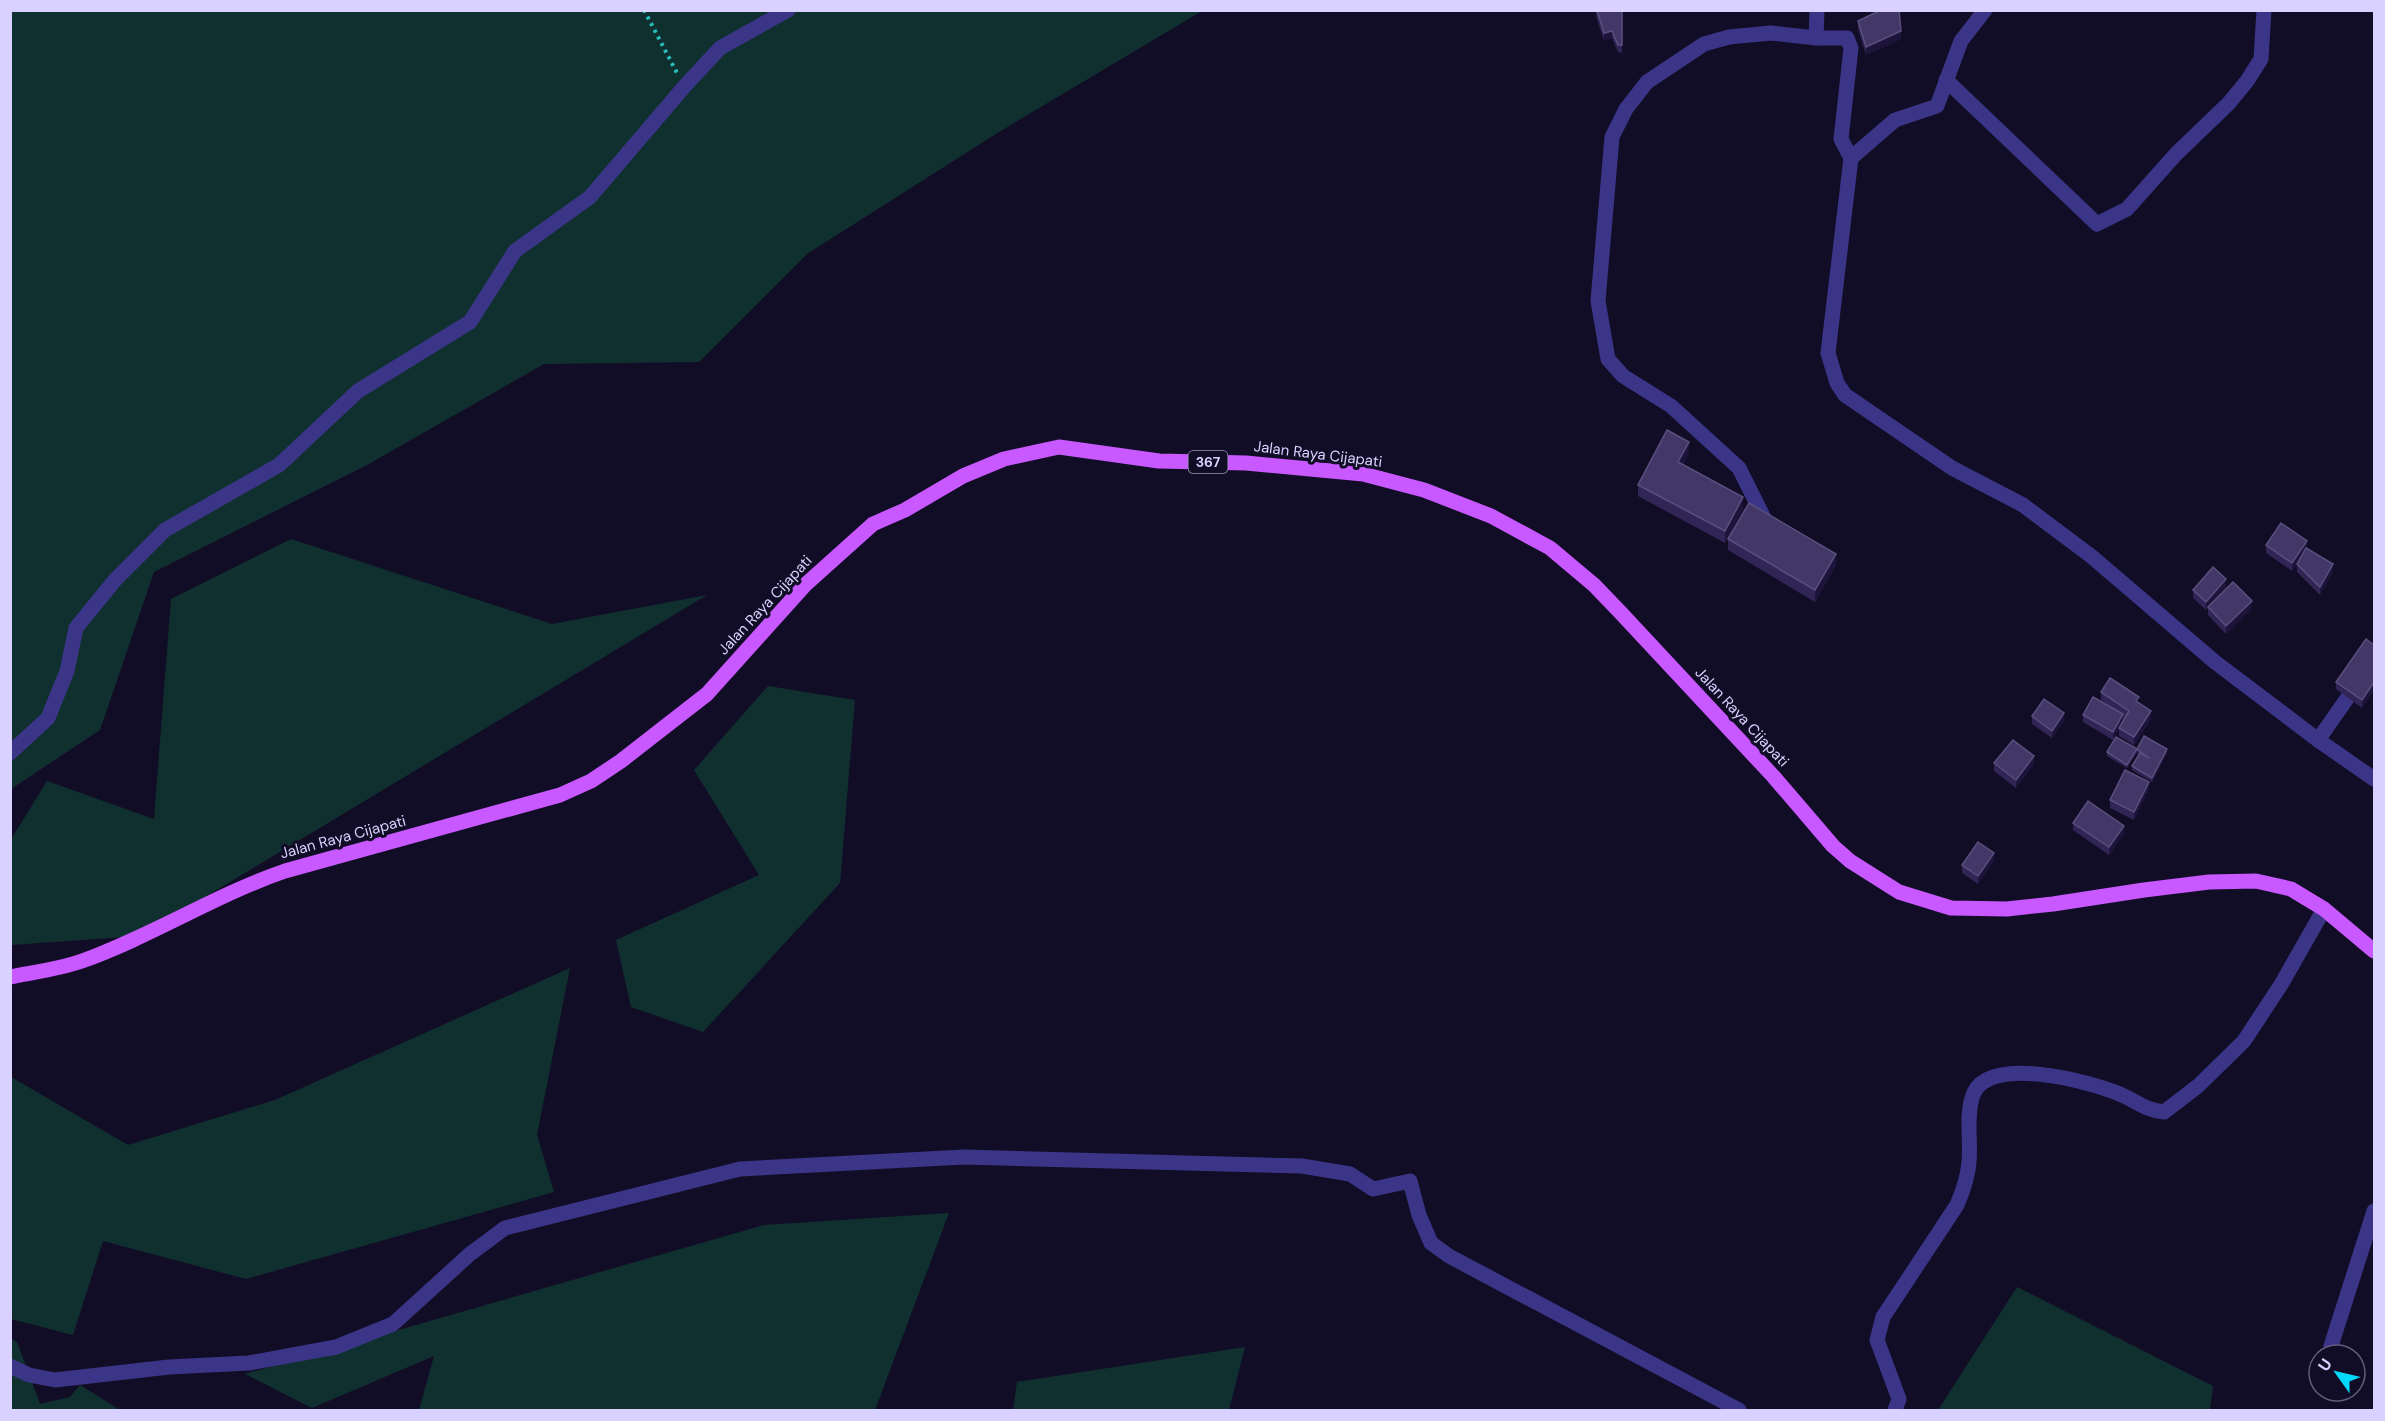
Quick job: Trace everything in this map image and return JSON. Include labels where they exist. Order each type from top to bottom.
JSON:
[{"type":"main road","name":"Jalan Raya Cijapati","points":[[10,977],[62,968],[105,952],[275,874],[560,795],[591,781],[656,735],[707,694],[805,585],[873,524],[905,510],[963,476],[1004,459],[1059,447],[1159,461],[1246,463],[1363,474],[1424,490],[1491,516],[1550,549],[1593,585],[1765,768],[1833,846],[1850,861],[1899,892],[1951,909],[2007,909],[2210,882],[2256,881],[2291,889],[2324,909],[2374,951]]},
{"type":"street","points":[[10,753],[48,718],[67,671],[76,628],[115,580],[165,530],[279,465],[358,392],[470,322],[515,251],[590,198],[720,48],[788,10]]},
{"type":"street","points":[[1816,38],[1817,10]]},
{"type":"street","points":[[1851,158],[1895,120],[1937,106],[1961,40],[1985,10]]},
{"type":"street","points":[[1946,80],[2097,224],[2127,209],[2176,154],[2229,103],[2247,81],[2261,60],[2264,10]]},
{"type":"street","points":[[1763,516],[1739,468],[1671,406],[1623,376],[1608,359],[1598,301],[1612,137],[1626,109],[1647,82],[1704,44],[1729,37],[1771,33],[1816,38],[1847,38],[1850,43],[1841,139],[1851,158],[1828,353],[1837,383],[1845,395],[1952,468],[2023,505],[2091,556],[2215,662],[2374,779]]},
{"type":"street","points":[[2318,740],[2374,660]]},
{"type":"street","points":[[1895,1410],[1899,1399],[1877,1340],[1879,1332],[1887,1309],[1951,1215],[1964,1189],[1969,1162],[1970,1110],[1976,1088],[1988,1077],[2009,1072],[2041,1075],[2087,1083],[2122,1095],[2153,1112],[2164,1112],[2198,1086],[2244,1041],[2282,982],[2324,909]]},
{"type":"street","points":[[10,1366],[29,1375],[55,1380],[169,1367],[249,1363],[336,1347],[393,1324],[470,1254],[505,1228],[740,1169],[964,1157],[1302,1166],[1350,1174],[1373,1189],[1410,1181],[1419,1215],[1431,1244],[1449,1256],[1739,1410]]},
{"type":"street","points":[[2332,1343],[2374,1211]]},
{"type":"path","points":[[644,10],[684,87]]},
{"type":"green space","points":[[11,11],[1202,11],[999,132],[807,254],[699,362],[544,364],[367,465],[154,572],[100,730],[11,789]]},
{"type":"green space","points":[[291,539],[552,624],[707,595],[140,936],[11,945],[10,841],[47,781],[154,819],[171,599]]},
{"type":"green space","points":[[768,686],[855,700],[840,883],[703,1032],[631,1007],[616,940],[759,875],[694,770]]},
{"type":"green space","points":[[570,968],[537,1135],[554,1192],[246,1279],[103,1241],[73,1335],[11,1319],[11,1077],[128,1145],[275,1100]]},
{"type":"green space","points":[[949,1213],[875,1410],[419,1410],[434,1356],[312,1408],[245,1374],[764,1225]]},
{"type":"green space","points":[[2017,1287],[2213,1386],[2210,1410],[1938,1410]]},
{"type":"green space","points":[[10,1338],[17,1342],[40,1404],[70,1397],[80,1385],[117,1408],[115,1410],[11,1410]]},
{"type":"green space","points":[[1245,1347],[1229,1410],[1013,1410],[1017,1382]]},
{"type":"building","points":[[1597,10],[1622,10],[1622,45],[1618,45],[1612,31],[1604,33]]},
{"type":"building","points":[[1881,10],[1899,10],[1901,31],[1866,47],[1858,21]]},
{"type":"building","points":[[1667,430],[1689,442],[1678,462],[1743,497],[1725,531],[1638,485]]},
{"type":"building","points":[[1749,503],[1836,554],[1815,590],[1728,539]]},
{"type":"building","points":[[2281,523],[2307,541],[2292,563],[2266,545]]},
{"type":"building","points":[[2306,548],[2333,564],[2320,587],[2297,564]]},
{"type":"building","points":[[2213,567],[2226,579],[2206,602],[2193,590]]},
{"type":"building","points":[[2233,582],[2252,601],[2226,626],[2208,607]]},
{"type":"building","points":[[2366,639],[2374,645],[2374,682],[2362,700],[2336,682]]},
{"type":"building","points":[[2110,678],[2139,697],[2136,701],[2151,711],[2134,737],[2119,728],[2129,711],[2101,692]]},
{"type":"building","points":[[2093,697],[2123,714],[2113,732],[2083,715]]},
{"type":"building","points":[[2044,699],[2064,713],[2052,731],[2032,716]]},
{"type":"building","points":[[2144,736],[2167,749],[2152,778],[2132,766],[2140,753],[2149,758],[2137,749]]},
{"type":"building","points":[[2116,737],[2137,749],[2127,765],[2107,752]]},
{"type":"building","points":[[2013,740],[2034,756],[2016,780],[1994,763]]},
{"type":"building","points":[[2125,770],[2149,782],[2134,812],[2110,800]]},
{"type":"building","points":[[2088,801],[2124,826],[2109,847],[2073,823]]},
{"type":"building","points":[[1978,842],[1994,853],[1978,876],[1962,865]]}]
